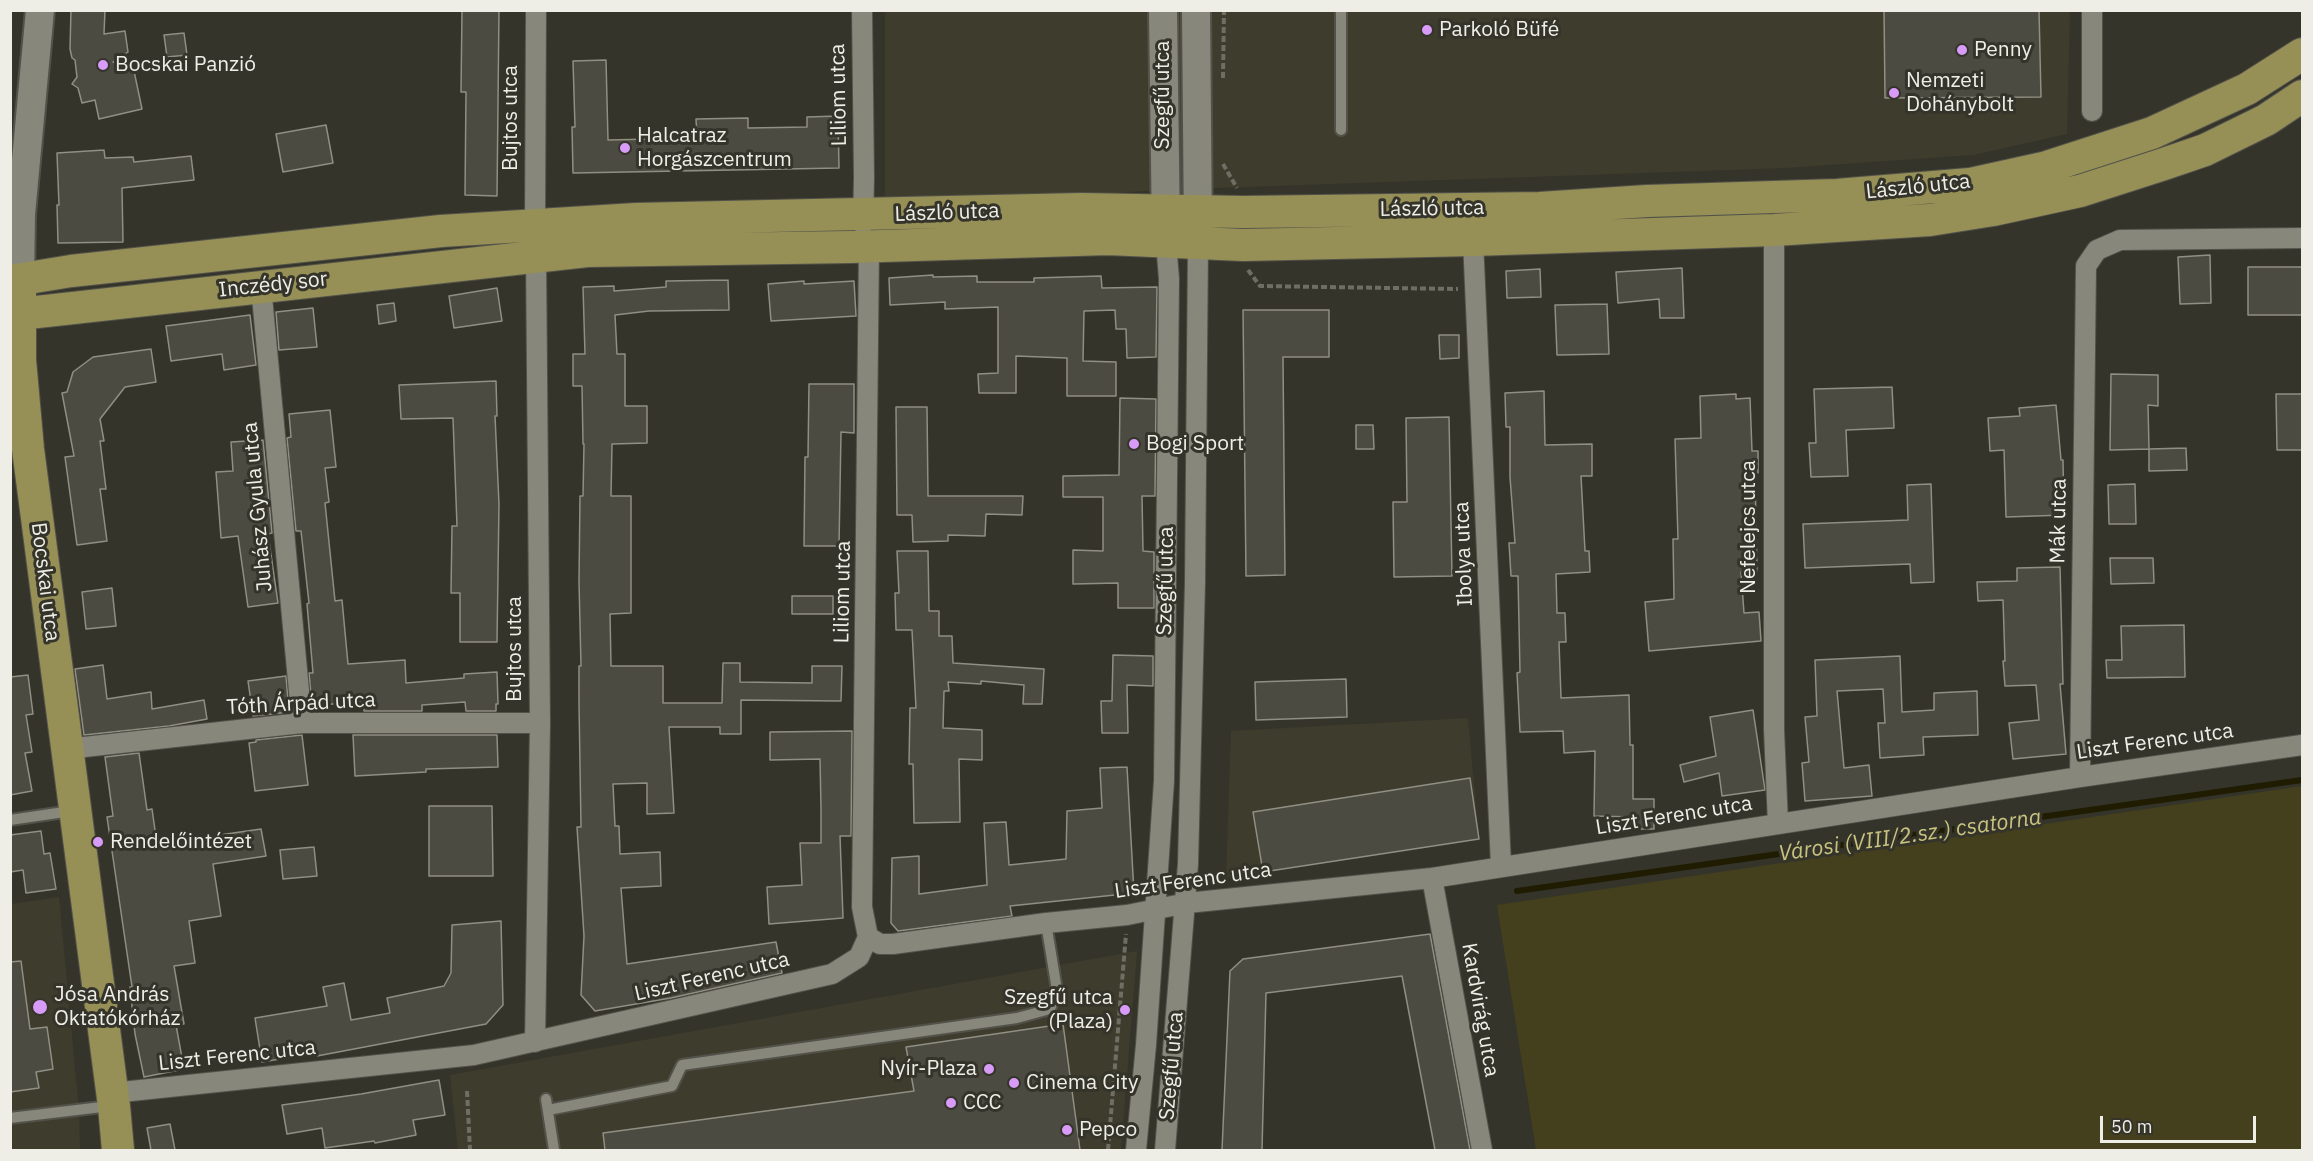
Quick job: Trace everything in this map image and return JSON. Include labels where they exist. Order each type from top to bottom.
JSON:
[{"type":"main road","name":"László utca","points":[[535,225],[636,219],[1081,209],[1197,212],[1540,208],[1647,201],[1837,195],[1970,184],[2047,167],[2152,133],[2247,89],[2302,54]]},
{"type":"main road","name":"László utca","points":[[536,256],[587,251],[1108,239],[1243,245],[1473,240],[1774,230],[1930,220],[1993,210],[2080,190],[2205,150],[2266,120],[2300,100]]},
{"type":"main road","name":"Inczédy sor","points":[[15,281],[71,271],[441,231],[535,225]]},
{"type":"main road","name":"Inczédy sor","points":[[15,314],[536,256]]},
{"type":"main road","name":"Bocskai utca","points":[[15,281],[15,314],[28,449],[118,1150]]},
{"type":"street","name":"Bocskai utca","points":[[15,281],[40,10]]},
{"type":"street","name":"Bujtos utca","points":[[535,225],[536,10]]},
{"type":"street","name":"Liliom utca","points":[[862,10],[864,215]]},
{"type":"street","name":"Szegfű utca","points":[[1136,1150],[1164,781],[1169,279],[1164,210],[1164,10]]},
{"type":"street","name":"Szegfű utca","points":[[1165,1150],[1186,903],[1195,582],[1198,244],[1196,10]]},
{"type":"street","points":[[2092,10],[2092,111]]},
{"type":"street","points":[[823,247],[857,234],[862,227],[864,215]]},
{"type":"street","name":"Nefelejcs utca","points":[[1774,230],[1774,730],[1778,824]]},
{"type":"street","name":"Mák utca","points":[[2080,777],[2086,266],[2097,250],[2120,240],[2302,238]]},
{"type":"street","name":"Ibolya utca","points":[[1473,240],[1477,289],[1501,867]]},
{"type":"street","name":"Liliom utca","points":[[868,937],[862,907],[869,246]]},
{"type":"street","name":"Bujtos utca","points":[[535,1042],[540,723],[536,256]]},
{"type":"street","name":"Juhász Gyula utca","points":[[261,286],[302,723]]},
{"type":"street","name":"Tóth Árpád utca","points":[[66,749],[302,723],[540,723]]},
{"type":"street","name":"Liszt Ferenc utca","points":[[113,1100],[455,1058],[535,1042],[832,974],[859,957],[868,937],[880,944],[893,944],[1046,923],[1127,915],[1186,903],[1432,878],[2080,777],[2302,745]]},
{"type":"street","name":"Kardvirág utca","points":[[1432,878],[1482,1150]]},
{"type":"lane","points":[[1341,10],[1341,130]]},
{"type":"lane","points":[[10,820],[75,811]]},
{"type":"lane","points":[[554,1150],[547,1105],[672,1086],[682,1065],[1017,1018],[1050,1009],[1057,990],[1046,923]]},
{"type":"lane","points":[[10,1118],[113,1100]]},
{"type":"path","points":[[1223,82],[1224,10]]},
{"type":"path","points":[[1223,154],[1223,166],[1242,196]]},
{"type":"path","points":[[1244,266],[1260,286],[1477,289]]},
{"type":"path","points":[[1108,1150],[1127,915]]},
{"type":"path","points":[[467,1091],[470,1150]]},
{"type":"shaded area","points":[[885,11],[2070,11],[2067,134],[1973,155],[1785,168],[1159,190],[885,208]]},
{"type":"shaded area","points":[[1468,718],[1479,839],[1226,878],[1231,731]]},
{"type":"shaded area","points":[[2302,786],[2302,1150],[1536,1150],[1497,905]]},
{"type":"shaded area","name":"Jósa András Oktatókórház","points":[[59,897],[79,1111],[80,1150],[11,1150],[11,904]]},
{"type":"shaded area","points":[[1137,951],[1121,1150],[458,1150],[450,1075]]},
{"type":"building","name":"Bocskai Panzió","points":[[71,10],[105,10],[104,34],[125,31],[128,52],[113,62],[134,71],[142,109],[99,119],[95,100],[82,103],[78,88],[72,84],[77,77],[75,60],[72,58],[70,49]]},
{"type":"building","points":[[462,10],[499,10],[497,196],[465,195],[466,92],[461,92]]},
{"type":"building","name":"Penny","points":[[1884,10],[2039,10],[2041,97],[1885,98]]},
{"type":"building","points":[[184,33],[187,55],[167,57],[164,35]]},
{"type":"building","points":[[606,60],[608,140],[697,138],[696,119],[748,118],[748,128],[807,127],[807,117],[838,116],[839,168],[573,173],[572,127],[575,127],[573,61]]},
{"type":"building","points":[[326,125],[333,163],[283,172],[276,134]]},
{"type":"building","points":[[104,150],[105,158],[133,157],[134,162],[191,156],[194,180],[122,188],[123,242],[58,243],[57,153]]},
{"type":"building","points":[[2210,255],[2211,303],[2180,304],[2178,257]]},
{"type":"building","points":[[2248,267],[2302,267],[2302,315],[2248,315]]},
{"type":"building","points":[[1682,268],[1684,318],[1660,318],[1659,299],[1618,303],[1616,272]]},
{"type":"building","points":[[1540,269],[1541,297],[1507,298],[1506,271]]},
{"type":"building","points":[[933,275],[933,277],[977,276],[977,282],[1034,282],[1034,278],[1101,276],[1102,288],[1157,287],[1156,357],[1127,358],[1126,329],[1116,329],[1115,310],[1084,311],[1083,361],[1116,362],[1116,396],[1067,396],[1067,358],[1016,356],[1016,393],[979,393],[978,374],[998,373],[998,307],[945,309],[945,302],[890,305],[889,278]]},
{"type":"building","points":[[728,280],[729,310],[649,311],[615,315],[617,354],[625,354],[625,406],[647,406],[647,443],[612,444],[611,496],[631,496],[631,613],[610,614],[611,666],[663,666],[663,703],[722,703],[723,663],[740,663],[740,682],[812,683],[812,666],[842,666],[841,701],[741,700],[741,734],[720,734],[720,727],[669,727],[674,813],[647,814],[647,783],[613,784],[615,826],[619,826],[620,854],[660,852],[661,886],[621,888],[627,964],[776,942],[782,973],[671,998],[595,1011],[581,995],[584,936],[577,827],[581,827],[579,582],[580,496],[583,496],[584,444],[582,386],[573,386],[573,354],[585,354],[583,287],[614,286],[614,291],[666,287],[666,281]]},
{"type":"building","points":[[804,281],[804,284],[854,281],[856,316],[771,321],[768,284]]},
{"type":"building","points":[[497,288],[502,321],[454,328],[449,296]]},
{"type":"building","points":[[394,303],[396,321],[379,324],[377,305]]},
{"type":"building","points":[[1607,304],[1609,354],[1557,355],[1555,305]]},
{"type":"building","points":[[313,308],[317,347],[279,350],[276,312]]},
{"type":"building","points":[[1243,310],[1329,310],[1329,357],[1283,357],[1285,575],[1246,576]]},
{"type":"building","points":[[250,315],[256,365],[224,370],[222,354],[171,361],[166,326]]},
{"type":"building","points":[[1439,335],[1459,335],[1459,358],[1440,359]]},
{"type":"building","points":[[151,349],[156,382],[125,387],[100,419],[104,441],[100,441],[106,489],[100,489],[107,541],[77,545],[65,457],[74,456],[62,393],[67,392],[73,372],[93,357]]},
{"type":"building","points":[[2111,374],[2158,375],[2158,406],[2148,405],[2149,449],[2110,450]]},
{"type":"building","points":[[496,381],[497,416],[495,416],[499,504],[497,642],[460,642],[460,593],[451,593],[452,526],[457,526],[453,418],[401,419],[399,385]]},
{"type":"building","points":[[809,384],[854,384],[854,433],[841,432],[839,546],[804,546]]},
{"type":"building","points":[[1892,387],[1894,428],[1846,430],[1848,476],[1811,477],[1809,443],[1816,443],[1814,389]]},
{"type":"building","points":[[1544,391],[1545,445],[1592,444],[1592,476],[1581,476],[1585,551],[1589,551],[1590,572],[1556,574],[1557,613],[1565,613],[1566,642],[1559,642],[1561,698],[1629,695],[1630,745],[1633,745],[1633,799],[1654,799],[1654,829],[1635,829],[1636,817],[1594,816],[1595,751],[1564,753],[1563,731],[1520,732],[1517,673],[1520,672],[1518,576],[1511,576],[1509,543],[1515,543],[1510,477],[1510,427],[1506,427],[1505,393]]},
{"type":"building","points":[[1736,394],[1736,399],[1750,398],[1752,451],[1758,451],[1758,473],[1755,473],[1757,572],[1741,572],[1744,613],[1759,612],[1761,641],[1649,651],[1645,602],[1674,599],[1673,539],[1678,539],[1675,439],[1701,438],[1700,396]]},
{"type":"building","points":[[2276,394],[2302,394],[2302,450],[2277,450]]},
{"type":"building","points":[[1120,398],[1156,399],[1155,496],[1142,496],[1143,551],[1154,552],[1154,608],[1118,608],[1118,583],[1073,584],[1073,550],[1103,551],[1103,497],[1063,497],[1063,476],[1119,475]]},
{"type":"building","points":[[2056,405],[2061,460],[2063,460],[2064,515],[2006,517],[2004,450],[1990,451],[1988,418],[2020,416],[2019,408]]},
{"type":"building","points":[[896,407],[927,407],[928,496],[1023,496],[1022,515],[986,514],[985,536],[948,535],[948,541],[913,542],[912,515],[897,515]]},
{"type":"building","points":[[330,410],[336,467],[325,468],[329,502],[325,503],[335,601],[342,600],[348,664],[405,660],[406,683],[464,678],[464,674],[497,672],[498,704],[496,704],[496,711],[466,711],[465,702],[422,705],[422,711],[364,711],[364,701],[312,706],[309,673],[313,673],[307,604],[309,603],[301,531],[296,531],[287,438],[291,437],[289,414]]},
{"type":"building","points":[[1449,417],[1452,576],[1394,577],[1393,502],[1407,502],[1406,418]]},
{"type":"building","points":[[1356,425],[1373,425],[1374,449],[1356,449]]},
{"type":"building","points":[[263,440],[272,533],[268,534],[278,603],[248,607],[238,536],[221,538],[216,472],[233,471],[231,442]]},
{"type":"building","points":[[2186,448],[2187,470],[2149,471],[2149,449]]},
{"type":"building","points":[[1931,484],[1934,582],[1911,583],[1910,564],[1805,568],[1803,524],[1908,520],[1907,485]]},
{"type":"building","points":[[2135,484],[2136,524],[2109,524],[2108,485]]},
{"type":"building","points":[[897,551],[928,551],[929,611],[939,611],[939,636],[952,636],[953,663],[1044,669],[1042,704],[1023,704],[1024,685],[981,681],[981,684],[948,682],[949,691],[944,691],[943,728],[982,730],[982,760],[959,759],[960,822],[914,823],[913,764],[909,764],[910,708],[916,708],[912,630],[896,630],[895,593],[899,593]]},
{"type":"building","points":[[2110,558],[2153,558],[2154,583],[2111,584]]},
{"type":"building","points":[[2060,567],[2063,684],[2060,684],[2066,754],[2013,759],[2009,723],[2039,720],[2036,685],[2005,686],[2003,600],[1978,601],[1977,582],[2017,581],[2017,568]]},
{"type":"building","points":[[112,588],[116,626],[86,629],[82,592]]},
{"type":"building","points":[[792,596],[833,596],[833,614],[792,614]]},
{"type":"building","points":[[2184,625],[2185,677],[2107,678],[2106,660],[2122,660],[2121,626]]},
{"type":"building","points":[[1113,655],[1153,656],[1153,686],[1127,685],[1128,733],[1102,733],[1101,701],[1112,701]]},
{"type":"building","points":[[1900,656],[1902,712],[1934,710],[1934,693],[1977,691],[1978,735],[1923,737],[1924,755],[1880,758],[1878,723],[1885,723],[1883,689],[1837,691],[1844,768],[1869,765],[1872,796],[1805,801],[1802,763],[1809,762],[1805,717],[1817,716],[1815,660]]},
{"type":"building","points":[[103,665],[107,699],[151,692],[152,709],[204,700],[207,719],[169,726],[84,735],[75,669]]},
{"type":"building","points":[[28,675],[33,714],[26,715],[32,752],[25,753],[32,791],[10,795],[10,677]]},
{"type":"building","points":[[286,676],[289,712],[253,716],[248,681]]},
{"type":"building","points":[[1346,679],[1347,717],[1256,720],[1255,682]]},
{"type":"building","points":[[1753,710],[1765,790],[1722,796],[1719,773],[1684,782],[1680,765],[1716,756],[1710,717]]},
{"type":"building","points":[[852,731],[851,836],[840,836],[843,918],[769,924],[767,887],[802,885],[800,843],[821,843],[820,759],[770,760],[770,732]]},
{"type":"building","points":[[302,735],[308,785],[255,791],[249,743],[256,742],[256,740]]},
{"type":"building","points":[[353,735],[497,735],[498,767],[426,769],[426,772],[355,776]]},
{"type":"building","points":[[139,753],[147,810],[152,809],[157,844],[261,829],[266,856],[213,864],[221,916],[189,921],[195,963],[174,966],[184,1024],[176,1025],[184,1069],[144,1077],[135,1034],[130,987],[132,987],[107,817],[113,816],[105,757]]},
{"type":"building","points":[[1127,767],[1134,893],[1010,906],[1012,916],[898,931],[891,923],[892,858],[919,856],[919,894],[987,885],[984,823],[1006,822],[1009,865],[1066,859],[1067,811],[1102,808],[1100,768]]},
{"type":"building","points":[[1470,778],[1479,839],[1263,872],[1253,812]]},
{"type":"building","points":[[429,806],[492,806],[493,876],[429,876]]},
{"type":"building","points":[[41,831],[44,854],[50,853],[56,889],[26,893],[23,870],[10,872],[10,835]]},
{"type":"building","points":[[314,847],[317,876],[283,879],[280,850]]},
{"type":"building","points":[[501,921],[503,1005],[486,1024],[317,1056],[316,1053],[262,1062],[255,1018],[327,1006],[323,987],[344,983],[351,1020],[390,1013],[387,998],[444,986],[451,973],[452,925]]},
{"type":"building","points":[[1430,934],[1470,1150],[1435,1150],[1402,976],[1266,993],[1262,1150],[1222,1150],[1230,971],[1243,959]]},
{"type":"building","points":[[21,961],[30,1029],[47,1027],[53,1069],[36,1072],[39,1088],[10,1092],[10,962]]},
{"type":"building","name":"Nyír-Plaza","points":[[1063,1024],[1080,1150],[605,1150],[603,1133],[914,1091],[906,1047]]},
{"type":"building","points":[[439,1080],[445,1115],[413,1120],[416,1135],[375,1143],[374,1141],[325,1148],[322,1128],[287,1134],[282,1105]]},
{"type":"building","points":[[170,1124],[175,1150],[151,1150],[147,1128]]},
{"type":"waterway","name":"Városi (VIII/2.sz.) csatorna","points":[[1517,891],[2302,780]]},
{"type":"place","name":"Parkoló Büfé","points":[[1427,30]]},
{"type":"place","name":"Penny","points":[[1962,50]]},
{"type":"place","name":"Bocskai Panzió","points":[[103,65]]},
{"type":"place","name":"Nemzeti Dohánybolt","points":[[1894,93]]},
{"type":"place","name":"Halcatraz Horgászcentrum","points":[[625,148]]},
{"type":"place","name":"Bogi Sport","points":[[1134,444]]},
{"type":"place","name":"Rendelőintézet","points":[[98,842]]},
{"type":"place","name":"Jósa András Oktatókórház","points":[[40,1007]]},
{"type":"place","name":"Szegfű utca (Plaza)","points":[[1125,1010]]},
{"type":"place","name":"Nyír-Plaza","points":[[989,1069]]},
{"type":"place","name":"Cinema City","points":[[1014,1083]]},
{"type":"place","name":"CCC","points":[[951,1103]]},
{"type":"place","name":"Pepco","points":[[1067,1130]]}]
